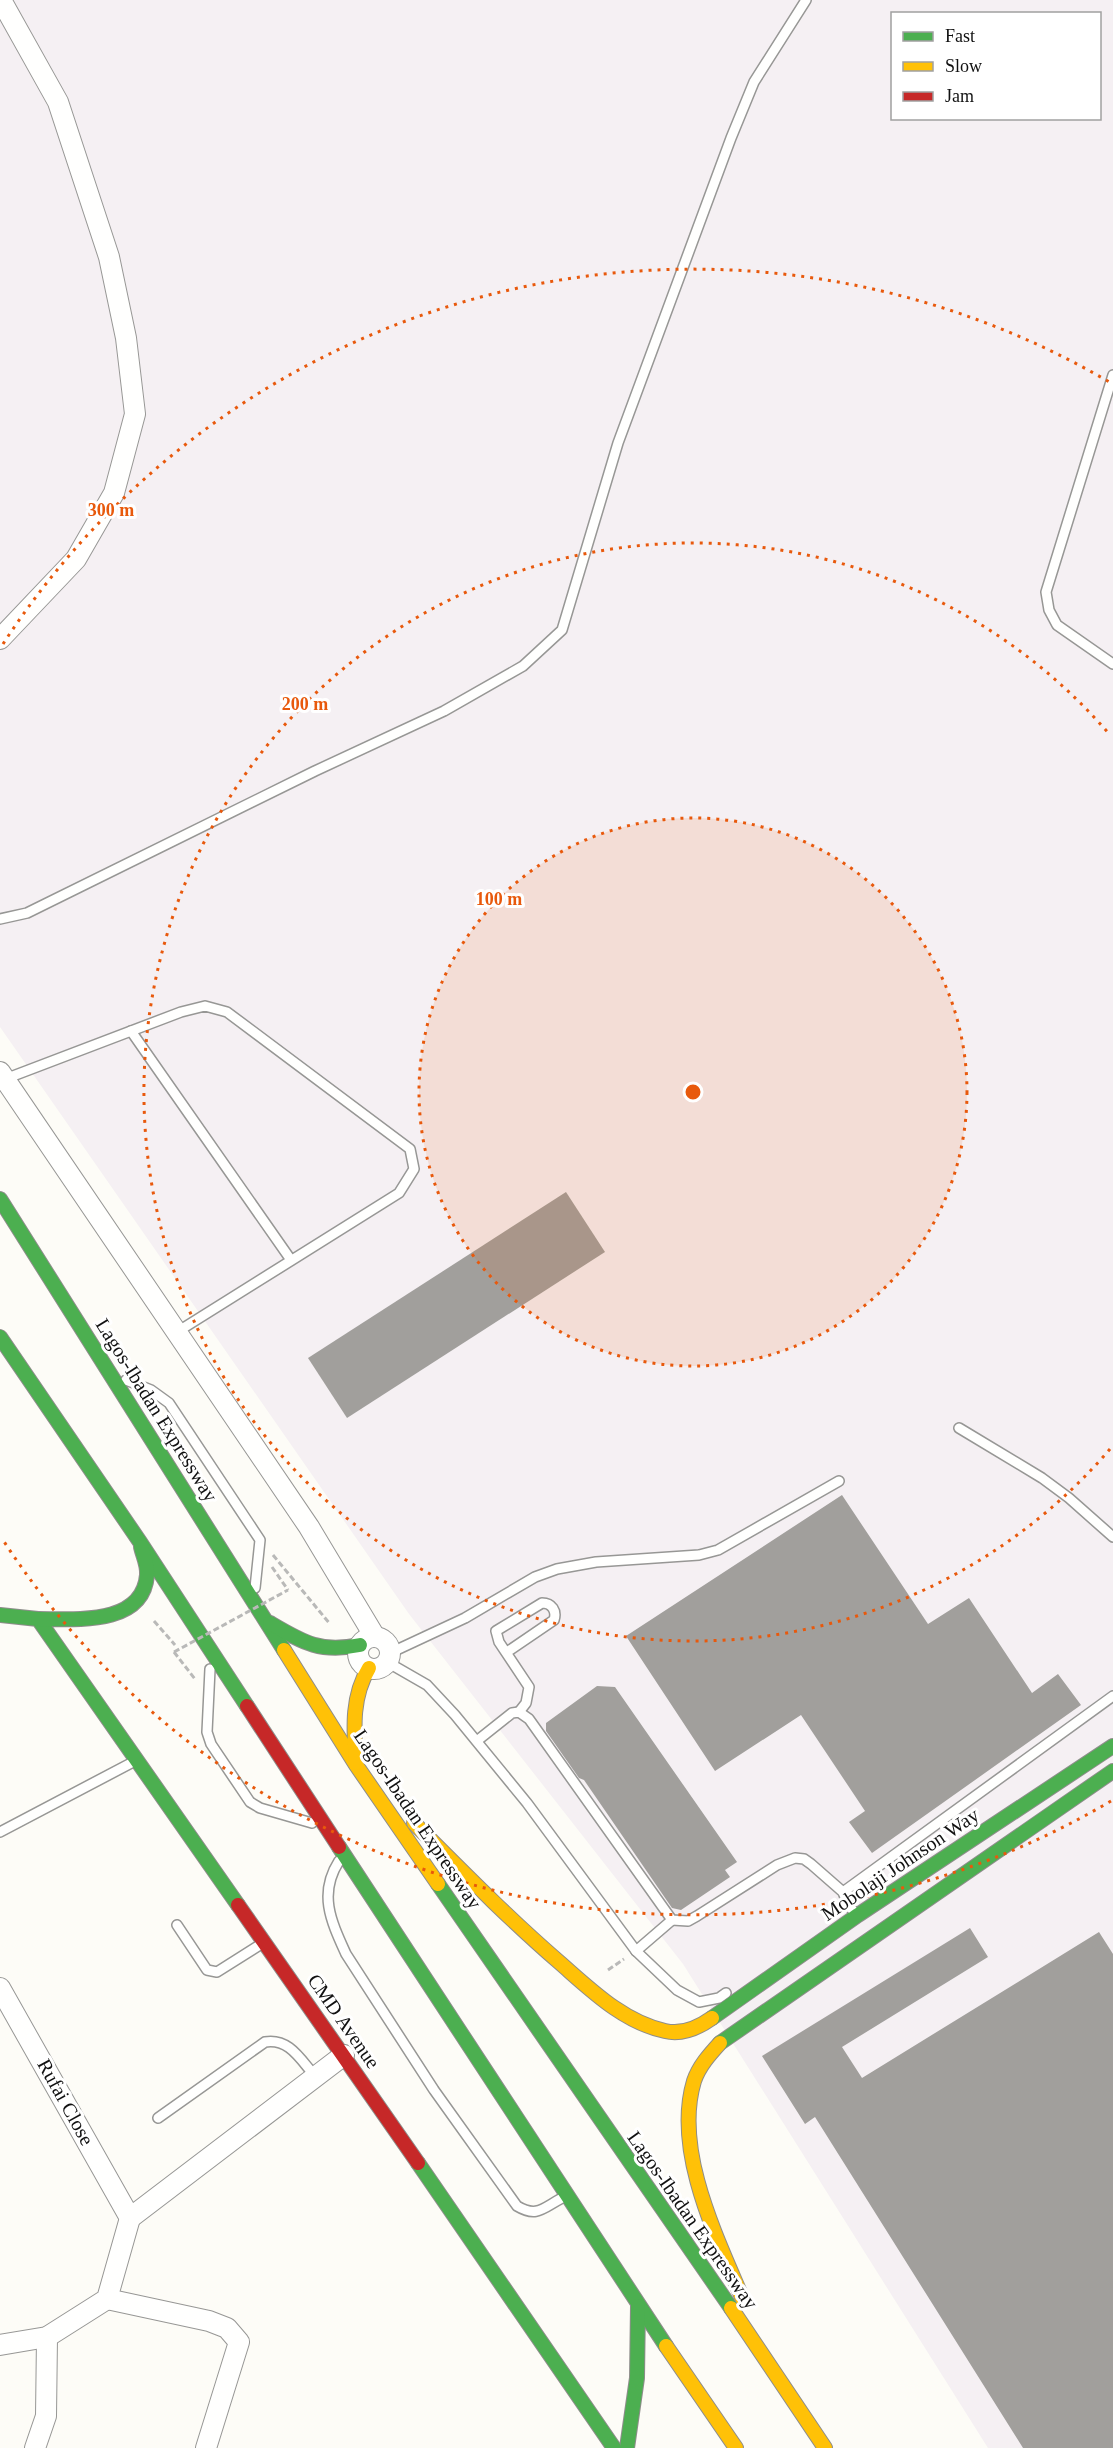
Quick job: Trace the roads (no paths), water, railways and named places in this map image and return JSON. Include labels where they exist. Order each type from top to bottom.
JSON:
[{"type":"main road","name":"Lagos-Ibadan Expressway","points":[[0,1199],[356,1765],[825,2448]]},
{"type":"main road","points":[[0,1337],[140,1542],[566,2196],[736,2448]]},
{"type":"main road","points":[[0,1615],[38,1619],[101,1616],[126,1611],[138,1603],[146,1590],[147,1572],[140,1542]]},
{"type":"main road","name":"CMD Avenue","points":[[38,1619],[265,1941],[614,2448]]},
{"type":"main road","points":[[267,1621],[301,1641],[325,1650],[368,1641]]},
{"type":"main road","points":[[356,1765],[354,1723],[360,1681],[382,1661]]},
{"type":"main road","name":"Mobolaji Johnson Way","points":[[356,1765],[522,1930],[619,2011],[647,2025],[666,2031],[682,2032],[700,2027],[858,1915],[1113,1745]]},
{"type":"main road","points":[[770,2365],[706,2211],[693,2160],[688,2115],[693,2082],[704,2060],[720,2043],[1113,1771]]},
{"type":"main road","points":[[627,2448],[632,2424],[638,2358],[639,2306]]},
{"type":"street","points":[[0,639],[76,559],[114,493],[135,414],[126,338],[109,257],[58,102],[1,0]]},
{"type":"street","points":[[2,1076],[309,1527],[368,1641]]},
{"type":"street","points":[[368,1641],[388,1644],[382,1661],[361,1661],[358,1656],[368,1641]]},
{"type":"street","name":"Rufai Close","points":[[0,1988],[130,2218]]},
{"type":"street","points":[[0,2345],[47,2337],[107,2299],[130,2218],[344,2055]]},
{"type":"street","points":[[107,2299],[209,2321],[227,2328],[239,2342],[206,2448]]},
{"type":"street","points":[[35,2448],[46,2416],[47,2337]]},
{"type":"lane","points":[[0,919],[27,913],[315,771],[444,711],[523,666],[562,630],[618,443],[731,138],[754,82],[806,0]]},
{"type":"lane","points":[[1113,375],[1046,592],[1049,610],[1057,625],[1113,664]]},
{"type":"lane","points":[[2,1076],[181,1012],[205,1006],[227,1012],[410,1149],[414,1169],[399,1193],[177,1332]]},
{"type":"lane","points":[[131,1031],[291,1260]]},
{"type":"lane","points":[[111,1373],[151,1390],[169,1403],[260,1544],[253,1599]]},
{"type":"lane","points":[[959,1428],[1042,1478],[1070,1498],[1113,1537]]},
{"type":"lane","points":[[382,1661],[465,1618],[535,1577],[557,1569],[596,1562],[699,1555],[718,1550],[838,1481]]},
{"type":"lane","points":[[478,1740],[507,1716],[519,1712],[526,1703],[529,1687],[496,1637],[496,1631],[542,1603],[552,1606],[554,1620],[507,1652]]},
{"type":"lane","points":[[211,1652],[207,1732],[211,1744],[250,1802],[268,1811],[325,1826]]},
{"type":"lane","points":[[382,1661],[427,1685],[478,1740],[636,1951],[677,1990],[699,2002],[719,1998],[735,1986]]},
{"type":"lane","points":[[843,1892],[1113,1696]]},
{"type":"lane","points":[[519,1712],[529,1719],[672,1920]]},
{"type":"lane","points":[[0,1832],[137,1760]]},
{"type":"lane","points":[[343,1854],[331,1873],[326,1888],[328,1907],[337,1933],[346,1954],[434,2090],[517,2206],[527,2212],[535,2213],[566,2196]]},
{"type":"lane","points":[[636,1951],[672,1920],[688,1921],[788,1859],[804,1859],[843,1892],[848,1905],[858,1915]]},
{"type":"lane","points":[[177,1925],[207,1970],[217,1972],[265,1941]]},
{"type":"lane","points":[[158,2118],[265,2042],[277,2040],[287,2045],[315,2076]]}]
